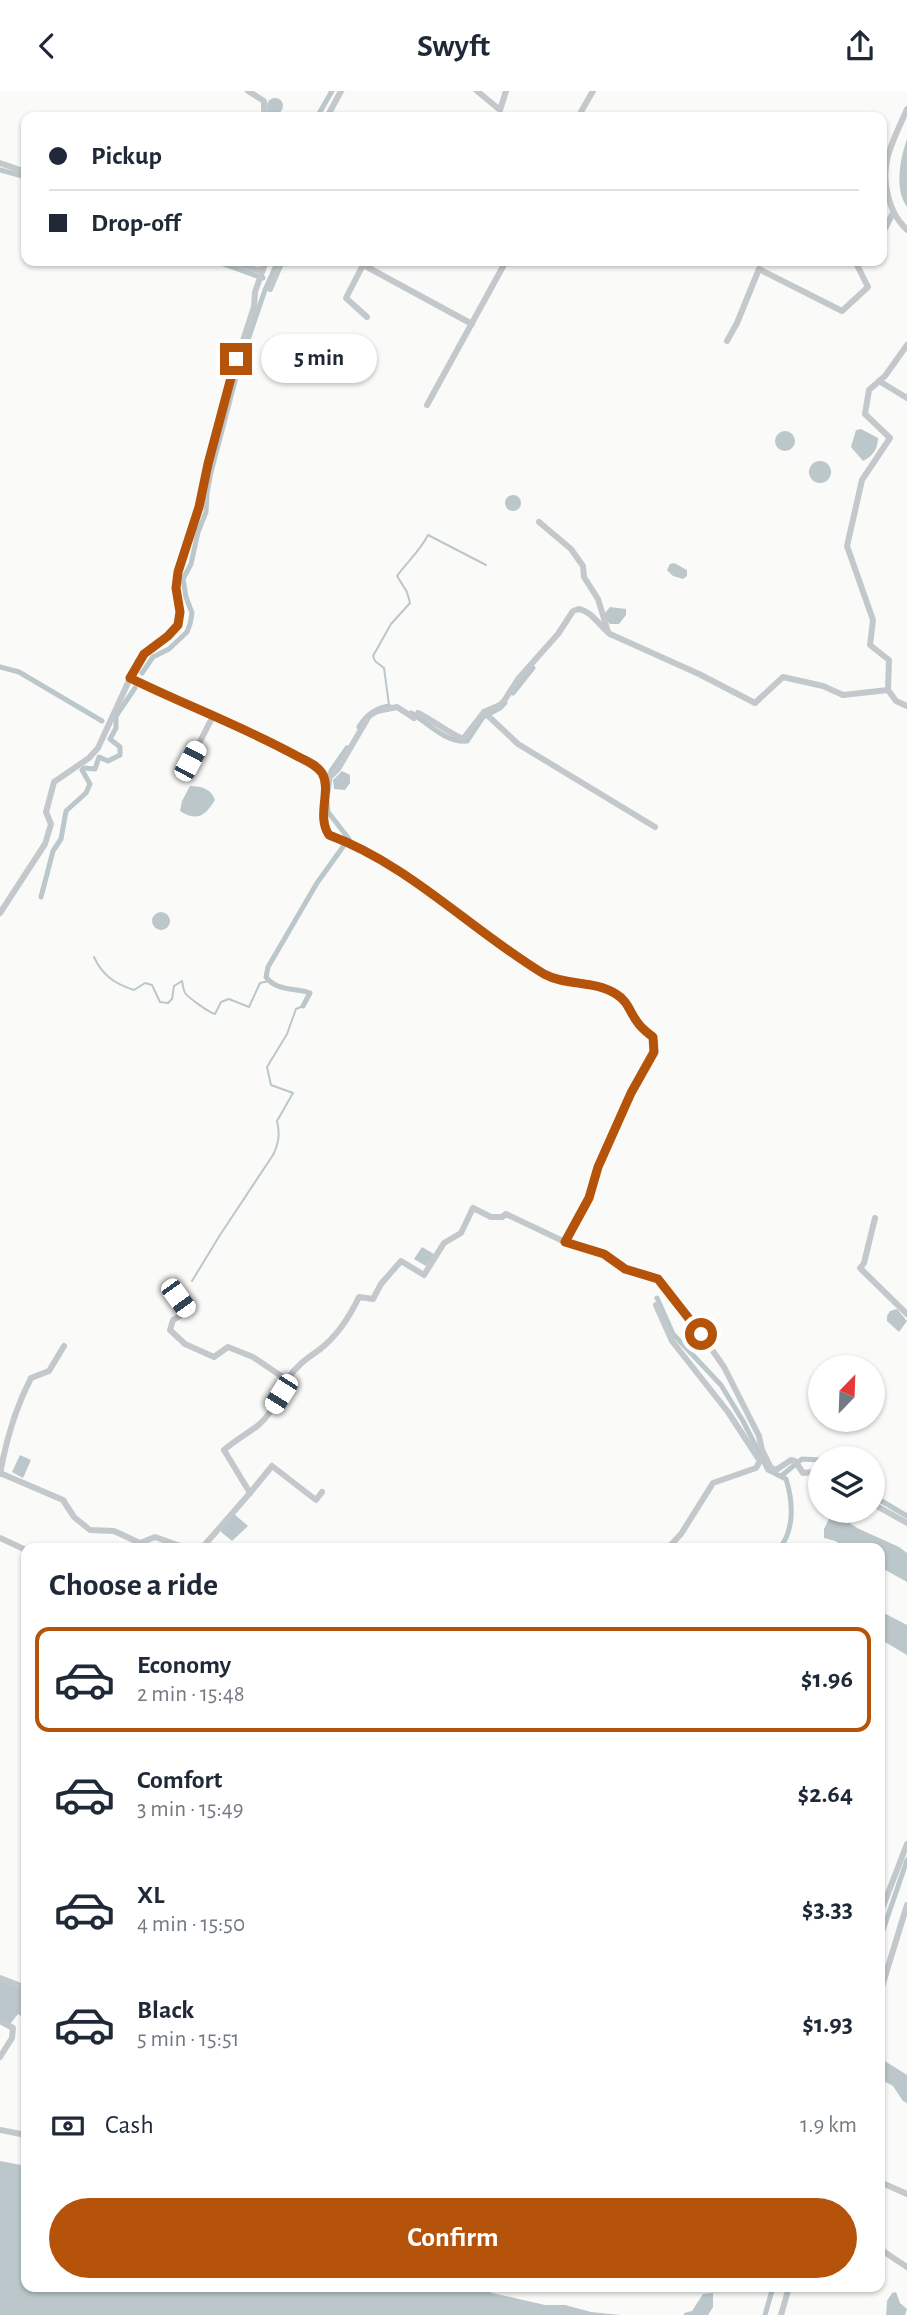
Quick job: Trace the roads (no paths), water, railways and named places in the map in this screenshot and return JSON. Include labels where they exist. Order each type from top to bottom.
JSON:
[{"type":"street","points":[[248,91],[264,101],[264,110],[267,112]]},
{"type":"street","points":[[330,112],[341,91]]},
{"type":"street","points":[[477,91],[500,110],[506,91]]},
{"type":"street","points":[[581,112],[593,91]]},
{"type":"street","points":[[887,161],[907,110]]},
{"type":"street","points":[[0,163],[21,170]]},
{"type":"street","points":[[887,190],[893,213],[907,230]]},
{"type":"street","points":[[887,224],[893,213]]},
{"type":"street","points":[[246,266],[263,269]]},
{"type":"street","points":[[0,913],[45,844],[51,824],[46,813],[54,782],[89,758],[98,748],[144,654],[178,625],[178,572],[199,507],[230,377],[254,307],[255,292],[264,266]]},
{"type":"street","points":[[270,289],[280,266]]},
{"type":"street","points":[[359,266],[345,298],[368,317]]},
{"type":"street","points":[[366,266],[472,324]]},
{"type":"street","points":[[427,405],[503,266]]},
{"type":"street","points":[[727,341],[759,269],[842,311],[868,287],[858,266]]},
{"type":"street","points":[[907,345],[869,390],[864,405],[865,414],[890,438],[862,480],[847,546],[873,620],[870,645],[889,660],[888,691],[896,701],[907,706]]},
{"type":"street","points":[[879,381],[907,398]]},
{"type":"street","points":[[538,522],[571,549],[583,566],[584,577],[598,599],[609,634]]},
{"type":"street","points":[[324,776],[332,775],[369,716],[377,711],[397,707],[463,739],[484,712],[504,701],[518,679],[558,634],[573,611],[585,610],[593,615],[599,626],[609,634],[699,674],[755,703],[783,677],[823,686],[843,695],[888,691]]},
{"type":"street","points":[[130,678],[266,739],[319,769],[324,776],[323,813],[329,835],[373,855],[432,893],[518,957],[547,975],[614,992],[630,1007],[641,1027],[653,1037],[654,1052],[631,1093],[598,1167],[589,1198],[565,1242]]},
{"type":"street","points":[[484,712],[518,744],[655,827]]},
{"type":"street","points":[[188,777],[190,761],[213,716]]},
{"type":"street","points":[[250,1493],[223,1450],[267,1416],[296,1367],[331,1338],[346,1320],[359,1297],[373,1299],[381,1284],[401,1262],[424,1275],[444,1243],[461,1233],[473,1208],[491,1217],[502,1217],[506,1214],[518,1218],[565,1242],[604,1254],[625,1269],[658,1279],[690,1318],[723,1367],[759,1436],[762,1450],[771,1468],[776,1469],[791,1460],[795,1461],[803,1473],[808,1472]]},
{"type":"street","points":[[875,1218],[864,1263],[860,1268],[907,1314]]},
{"type":"street","points":[[178,1298],[188,1311],[173,1321],[170,1330],[185,1344],[214,1357],[228,1347],[263,1363],[287,1380]]},
{"type":"street","points":[[656,1305],[672,1341],[736,1422],[760,1461],[756,1468],[712,1483],[673,1543]]},
{"type":"street","points":[[64,1346],[49,1371],[31,1378],[18,1404],[2,1457],[0,1474],[63,1500],[74,1517],[90,1529],[114,1531],[140,1543],[155,1537],[176,1543]]},
{"type":"street","points":[[206,1543],[272,1466],[316,1500],[322,1492]]},
{"type":"street","points":[[885,1511],[907,1523]]},
{"type":"street","points":[[0,1538],[21,1548]]},
{"type":"street","points":[[885,1901],[907,1844]]},
{"type":"street","points":[[885,1977],[907,1905]]},
{"type":"street","points":[[0,1978],[21,1987]]},
{"type":"street","points":[[0,2021],[13,2028],[12,2038],[0,2057]]},
{"type":"street","points":[[0,2130],[21,2134]]},
{"type":"street","points":[[885,2184],[907,2194]]},
{"type":"street","points":[[885,2252],[907,2267]]},
{"type":"street","points":[[781,2315],[788,2292]]},
{"type":"waterway","points":[[320,112],[332,91]]},
{"type":"waterway","points":[[0,170],[21,176]]},
{"type":"waterway","points":[[229,266],[263,278]]},
{"type":"waterway","points":[[142,673],[153,657],[169,649],[187,632],[190,624],[192,613],[183,579],[191,564],[198,532],[206,512],[211,472],[239,366],[276,266]]},
{"type":"waterway","points":[[389,705],[384,668],[373,656],[391,624],[410,603],[397,576],[428,535],[486,565]]},
{"type":"waterway","points":[[0,667],[19,672],[102,721]]},
{"type":"waterway","points":[[513,693],[533,668]]},
{"type":"waterway","points":[[41,897],[53,851],[61,839],[66,811],[86,793],[90,784],[82,770],[95,769],[99,757],[108,761],[120,755],[120,747],[110,739],[116,728],[116,716],[135,688]]},
{"type":"waterway","points":[[411,713],[444,736],[467,741],[483,717],[505,703]]},
{"type":"waterway","points":[[359,727],[371,713],[389,706]]},
{"type":"waterway","points":[[328,792],[331,771],[347,748]]},
{"type":"waterway","points":[[327,802],[328,812],[349,839]]},
{"type":"waterway","points":[[303,1006],[310,993],[270,982],[266,977],[268,967],[317,883],[345,844]]},
{"type":"waterway","points":[[94,957],[105,974],[121,985],[134,990],[145,983],[152,985],[160,1002],[168,1003],[172,999],[174,986],[182,981],[187,995],[215,1014],[221,1002],[229,999],[249,1007],[260,983],[269,981]]},
{"type":"waterway","points":[[192,1281],[275,1151],[278,1138],[277,1121],[293,1093],[271,1085],[267,1067],[287,1034],[296,1009],[303,1006]]},
{"type":"waterway","points":[[657,1298],[673,1334],[721,1385],[768,1470],[786,1479],[791,1515],[788,1533],[783,1543]]},
{"type":"waterway","points":[[781,1476],[802,1459],[808,1459]]},
{"type":"waterway","points":[[885,1503],[907,1516]]},
{"type":"waterway","points":[[885,1924],[907,1860]]},
{"type":"waterway","points":[[765,2315],[772,2292]]}]
